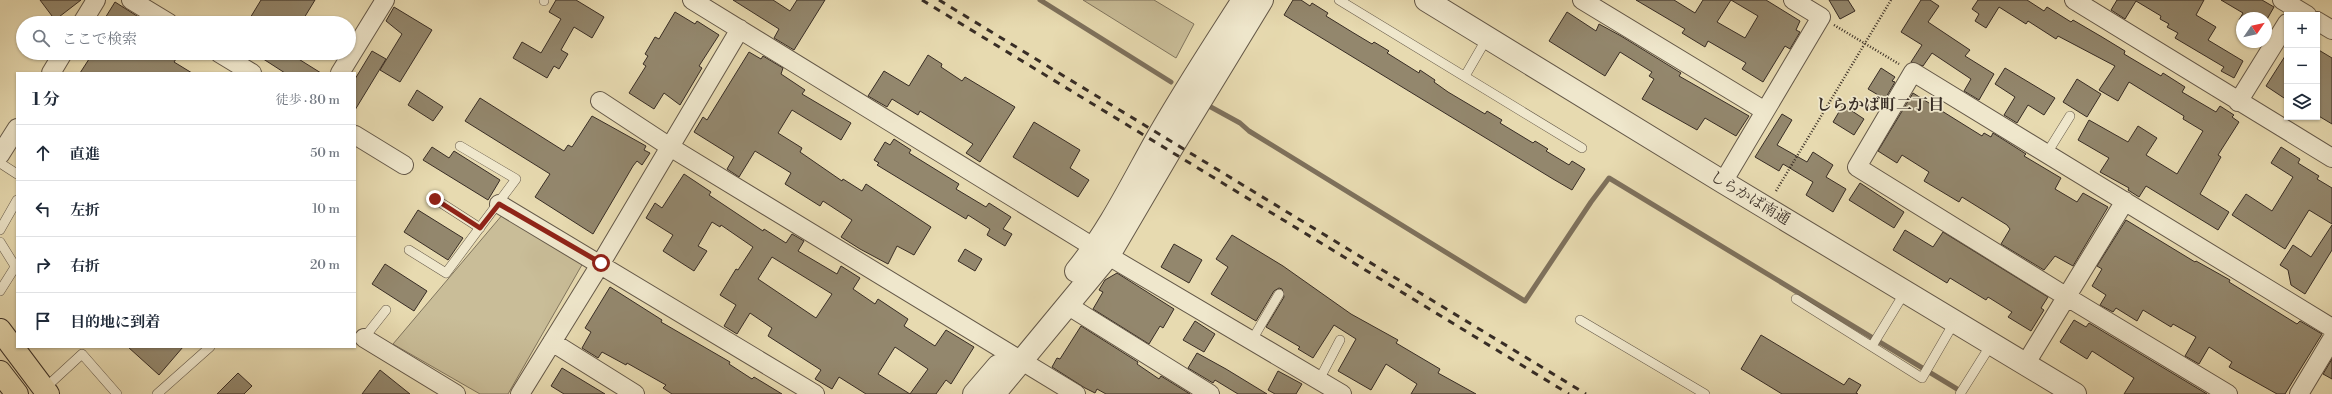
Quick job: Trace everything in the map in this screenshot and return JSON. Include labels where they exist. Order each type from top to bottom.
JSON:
[{"type":"highway","points":[[0,330],[46,391]]},
{"type":"highway","points":[[0,372],[17,394]]},
{"type":"street","points":[[86,16],[96,0]]},
{"type":"street","points":[[131,0],[157,16]]},
{"type":"street","points":[[356,47],[385,0]]},
{"type":"street","points":[[692,0],[1102,252],[1342,394]]},
{"type":"street","points":[[994,394],[1014,357],[1102,252],[1157,138],[1242,0]]},
{"type":"street","points":[[974,394],[1067,305],[1170,151],[1262,0]]},
{"type":"street","name":"しらかば南通","points":[[1426,0],[1722,182],[2026,363],[2075,394]]},
{"type":"street","points":[[1582,0],[1765,112]]},
{"type":"street","points":[[1722,182],[1821,17],[1793,0]]},
{"type":"street","points":[[2074,0],[2238,102],[2332,158]]},
{"type":"street","points":[[2238,102],[2294,10]]},
{"type":"street","points":[[2320,23],[2332,30]]},
{"type":"street","points":[[520,394],[601,263],[740,29]]},
{"type":"street","points":[[52,72],[59,60]]},
{"type":"street","points":[[231,60],[250,72]]},
{"type":"street","points":[[341,72],[348,60]]},
{"type":"street","points":[[2228,394],[2067,298],[1857,167],[1913,72],[2332,328]]},
{"type":"street","points":[[600,101],[670,147],[1076,394]]},
{"type":"street","points":[[0,155],[16,130]]},
{"type":"street","points":[[356,136],[404,165]]},
{"type":"street","points":[[2026,363],[2125,201]]},
{"type":"street","points":[[499,204],[601,263],[804,391]]},
{"type":"street","points":[[1067,305],[1210,394]]},
{"type":"street","points":[[364,338],[456,394]]},
{"type":"street","points":[[2299,394],[2332,340]]},
{"type":"street","points":[[552,342],[636,394]]},
{"type":"lane","points":[[1339,0],[1582,148]]},
{"type":"lane","points":[[1465,76],[1487,38]]},
{"type":"lane","points":[[2048,154],[2070,116]]},
{"type":"lane","points":[[409,250],[446,273],[499,204],[516,179],[460,146]]},
{"type":"lane","points":[[0,163],[16,173]]},
{"type":"lane","points":[[435,199],[480,228]]},
{"type":"lane","points":[[0,230],[16,202]]},
{"type":"lane","points":[[0,242],[16,265],[0,291]]},
{"type":"lane","points":[[1872,346],[1905,292]]},
{"type":"lane","points":[[1252,340],[1279,294]]},
{"type":"lane","points":[[1796,299],[1922,378],[1955,321]]},
{"type":"lane","points":[[364,338],[386,310]]},
{"type":"lane","points":[[1580,320],[1705,394]]},
{"type":"lane","points":[[1319,380],[1340,340]]},
{"type":"lane","points":[[1960,394],[1992,343]]},
{"type":"lane","points":[[157,394],[209,348]]},
{"type":"lane","points":[[46,391],[82,354],[117,394]]},
{"type":"path","points":[[1771,188],[1777,192],[1864,43],[1891,0]]},
{"type":"path","points":[[1821,17],[1913,72]]},
{"type":"shaded area","points":[[1083,0],[1154,0],[1194,24],[1176,58]]},
{"type":"shaded area","points":[[503,214],[583,263],[508,394],[480,394],[393,344]]},
{"type":"building","points":[[40,0],[81,0],[60,16],[52,16]]},
{"type":"building","points":[[261,0],[315,0],[305,16],[251,16]]},
{"type":"building","points":[[556,0],[576,0],[604,17],[592,38],[574,27],[561,50],[568,54],[559,69],[554,66],[547,78],[513,58],[522,42],[541,53],[561,19],[549,12]]},
{"type":"building","points":[[733,0],[773,0],[790,11],[797,0],[825,0],[794,50],[774,38],[779,29]]},
{"type":"building","points":[[1293,0],[1301,0],[1310,6],[1312,3],[1328,13],[1326,16],[1372,44],[1374,42],[1389,51],[1387,53],[1419,73],[1420,70],[1435,80],[1434,82],[1448,92],[1485,114],[1487,111],[1502,120],[1500,123],[1533,143],[1535,141],[1548,149],[1546,151],[1569,165],[1572,161],[1585,169],[1572,190],[1284,15]]},
{"type":"building","points":[[1636,0],[1674,0],[1695,13],[1703,0],[1731,0],[1766,0],[1800,21],[1796,30],[1800,32],[1790,49],[1785,46],[1763,82],[1742,69],[1746,63],[1708,41],[1705,47],[1682,33],[1685,29]],"holes":[[[1731,0],[1758,16],[1745,38],[1717,22]]]},
{"type":"building","points":[[1829,0],[1848,0],[1855,11],[1840,19]]},
{"type":"building","points":[[1921,0],[1930,0],[1939,6],[1928,22],[1970,50],[1965,56],[1994,74],[1979,100],[1964,91],[1971,79],[1932,53],[1923,66],[1911,62],[1922,45],[1901,32]]},
{"type":"building","points":[[1978,0],[2027,0],[2044,11],[2047,7],[2071,22],[2073,20],[2102,37],[2125,51],[2124,54],[2161,76],[2163,73],[2185,87],[2182,92],[2216,112],[2220,106],[2234,115],[2232,117],[2239,122],[2218,155],[2221,157],[2200,194],[2229,212],[2218,230],[2146,186],[2139,197],[2128,190],[2129,188],[2100,172],[2109,158],[2078,140],[2089,120],[2128,142],[2138,126],[2157,138],[2146,155],[2177,174],[2203,131],[2183,119],[2184,116],[2129,82],[2118,101],[2099,90],[2115,66],[2058,36],[2056,39],[2028,21],[2026,24],[1999,7],[1986,28],[1975,21],[1979,14],[1972,9]]},
{"type":"building","points":[[2117,0],[2204,0],[2196,15],[2216,27],[2208,40],[2243,61],[2234,78],[2221,71],[2224,67],[2175,38],[2178,33],[2167,27],[2169,24],[2160,19],[2161,16],[2136,1],[2125,19],[2111,10]]},
{"type":"building","points":[[2221,0],[2262,0],[2274,7],[2271,12],[2241,12]]},
{"type":"building","points":[[115,2],[137,16],[106,16]]},
{"type":"building","points":[[394,7],[432,30],[400,82],[380,70],[402,34],[386,21]]},
{"type":"building","points":[[675,12],[695,24],[697,21],[719,35],[699,66],[702,68],[680,105],[664,93],[654,109],[629,93],[646,66],[643,64],[648,56],[645,54],[655,37],[659,39]]},
{"type":"building","points":[[1567,12],[1596,31],[1599,24],[1621,36],[1681,73],[1679,76],[1749,116],[1736,136],[1705,118],[1697,130],[1642,99],[1654,79],[1649,76],[1652,72],[1620,52],[1605,76],[1549,41]]},
{"type":"building","points":[[372,51],[386,59],[356,108],[356,77]]},
{"type":"building","points":[[2320,51],[2332,58],[2332,124],[2320,117]]},
{"type":"building","points":[[749,52],[761,59],[763,56],[783,68],[781,74],[805,90],[802,94],[851,123],[841,140],[792,110],[778,133],[802,148],[800,152],[842,181],[843,179],[862,191],[866,184],[931,227],[914,255],[897,246],[888,264],[860,249],[841,237],[852,220],[823,201],[820,206],[785,184],[791,173],[755,151],[739,177],[727,169],[734,157],[694,132],[703,117],[707,120]]},
{"type":"building","points":[[928,55],[942,64],[941,67],[962,81],[965,77],[1015,107],[980,162],[966,153],[973,144],[920,111],[918,115],[892,99],[887,107],[868,96],[884,71],[909,86]]},
{"type":"building","points":[[2284,58],[2284,98],[2266,86]]},
{"type":"building","points":[[88,60],[175,60],[174,62],[190,72],[81,72]]},
{"type":"building","points":[[265,60],[300,60],[319,72],[283,72]]},
{"type":"building","points":[[1881,68],[1895,77],[1892,81],[1895,82],[1885,99],[1868,89]]},
{"type":"building","points":[[2005,68],[2055,98],[2044,115],[2028,105],[2017,123],[2004,115],[2015,97],[1995,84]]},
{"type":"building","points":[[2077,79],[2101,94],[2087,117],[2063,102]]},
{"type":"building","points":[[417,90],[443,107],[433,121],[408,105]]},
{"type":"building","points":[[1913,93],[1982,136],[1984,133],[1991,137],[1993,133],[2026,154],[2024,156],[2061,178],[2055,189],[2077,202],[2083,193],[2108,207],[2073,266],[2055,256],[2044,270],[2001,244],[2010,229],[2007,225],[1962,197],[1959,202],[1924,181],[1929,172],[1902,155],[1897,163],[1878,151]]},
{"type":"building","points":[[480,98],[564,151],[568,145],[572,147],[592,116],[646,146],[644,150],[650,153],[642,165],[637,161],[633,166],[593,234],[535,197],[550,174],[465,121]]},
{"type":"building","points":[[1843,105],[1864,119],[1854,135],[1833,122]]},
{"type":"building","points":[[1782,114],[1792,120],[1777,145],[1807,162],[1813,152],[1833,165],[1826,177],[1846,189],[1833,212],[1806,195],[1813,182],[1783,164],[1779,171],[1755,157]]},
{"type":"building","points":[[1034,122],[1080,150],[1070,168],[1089,180],[1078,197],[1013,157]]},
{"type":"building","points":[[894,139],[911,150],[909,153],[959,184],[956,189],[986,207],[989,203],[1011,217],[1003,229],[1012,234],[1005,246],[987,235],[990,229],[968,215],[966,219],[877,165],[879,163],[874,160],[885,142],[890,145]]},
{"type":"building","points":[[432,147],[449,158],[454,151],[500,180],[488,200],[423,160]]},
{"type":"building","points":[[2281,147],[2300,159],[2298,163],[2319,176],[2317,179],[2332,188],[2332,224],[2309,210],[2285,249],[2232,215],[2246,194],[2272,211],[2293,177],[2271,163]]},
{"type":"building","points":[[684,174],[711,192],[709,195],[763,231],[764,229],[786,243],[792,234],[804,241],[798,251],[837,274],[841,266],[860,278],[853,289],[875,304],[878,299],[908,319],[904,326],[935,346],[946,330],[974,347],[951,384],[946,380],[936,394],[910,394],[866,394],[839,377],[832,389],[815,379],[821,370],[768,336],[772,328],[750,313],[737,334],[724,326],[736,305],[720,295],[736,269],[738,270],[753,247],[721,225],[720,227],[712,222],[698,246],[707,251],[694,271],[663,251],[673,235],[646,218],[655,203],[662,208]],"holes":[[[772,257],[832,294],[816,318],[758,279]],[[895,347],[928,369],[910,394],[878,374]]]},
{"type":"building","points":[[1860,183],[1904,212],[1894,228],[1849,200]]},
{"type":"building","points":[[418,210],[463,238],[448,260],[404,232]]},
{"type":"building","points":[[2126,220],[2195,262],[2196,261],[2230,280],[2229,282],[2297,324],[2300,321],[2322,334],[2285,394],[2277,394],[2229,367],[2232,362],[2209,347],[2199,364],[2185,356],[2196,337],[2173,324],[2171,327],[2143,310],[2137,321],[2116,308],[2113,312],[2100,305],[2106,295],[2092,286],[2102,269],[2097,266]]},
{"type":"building","points":[[2332,225],[2332,250],[2305,294],[2291,285],[2288,270],[2280,265],[2293,245],[2311,257]]},
{"type":"building","points":[[1905,230],[1933,247],[1943,232],[2048,297],[2041,308],[2044,310],[2031,331],[2008,317],[2012,312],[1988,297],[1986,300],[1950,278],[1947,283],[1893,250]]},
{"type":"building","points":[[1232,235],[1283,266],[1351,314],[1398,340],[1396,343],[1440,369],[1438,373],[1476,394],[1411,394],[1417,384],[1386,364],[1371,390],[1338,371],[1356,339],[1334,325],[1313,358],[1298,349],[1300,347],[1266,327],[1284,297],[1282,289],[1279,288],[1274,291],[1256,321],[1211,294],[1228,267],[1216,259]]},
{"type":"building","points":[[1174,244],[1202,260],[1189,283],[1161,267]]},
{"type":"building","points":[[965,249],[982,259],[975,271],[958,261]]},
{"type":"building","points":[[385,264],[427,291],[414,311],[372,284]]},
{"type":"building","points":[[1117,273],[1174,309],[1163,328],[1160,326],[1149,344],[1093,309],[1103,292],[1099,290],[1105,280]]},
{"type":"building","points":[[610,287],[662,320],[661,322],[730,362],[729,364],[752,379],[754,377],[782,394],[672,394],[663,388],[666,385],[627,363],[626,365],[602,352],[598,358],[582,348],[591,332],[585,328]]},
{"type":"building","points":[[2074,320],[2086,327],[2089,323],[2207,394],[2124,394],[2134,378],[2092,351],[2087,359],[2060,342]]},
{"type":"building","points":[[1195,321],[1215,334],[1204,352],[1183,340]]},
{"type":"building","points":[[1081,326],[1138,362],[1137,364],[1159,379],[1161,376],[1190,394],[1106,394],[1097,389],[1095,393],[1085,388],[1052,367],[1057,358],[1060,359]]},
{"type":"building","points":[[1761,335],[1844,385],[1849,378],[1861,385],[1856,393],[1858,394],[1782,394],[1741,369]]},
{"type":"building","points":[[129,348],[182,348],[159,375]]},
{"type":"building","points":[[1197,353],[1267,394],[1238,394],[1215,380],[1213,383],[1188,368]]},
{"type":"building","points":[[2332,359],[2332,379],[2323,374]]},
{"type":"building","points":[[562,368],[605,394],[564,394],[551,386]]},
{"type":"building","points":[[380,370],[410,394],[362,394]]},
{"type":"building","points":[[1278,371],[1302,384],[1296,394],[1275,394],[1268,390]]},
{"type":"building","points":[[238,373],[252,386],[244,394],[217,394]]},
{"type":"waterway","points":[[1040,0],[1171,82]]},
{"type":"waterway","points":[[1209,106],[1240,123],[1249,131],[1525,301],[1591,202],[1609,178],[1962,392]]},
{"type":"railway","points":[[922,0],[1569,394]]},
{"type":"railway","points":[[939,0],[1586,394]]},
{"type":"district","name":"しらかば町二丁目","points":[[1880,105]]},
{"type":"route","points":[[435,199],[480,228],[499,204],[601,263]]}]
